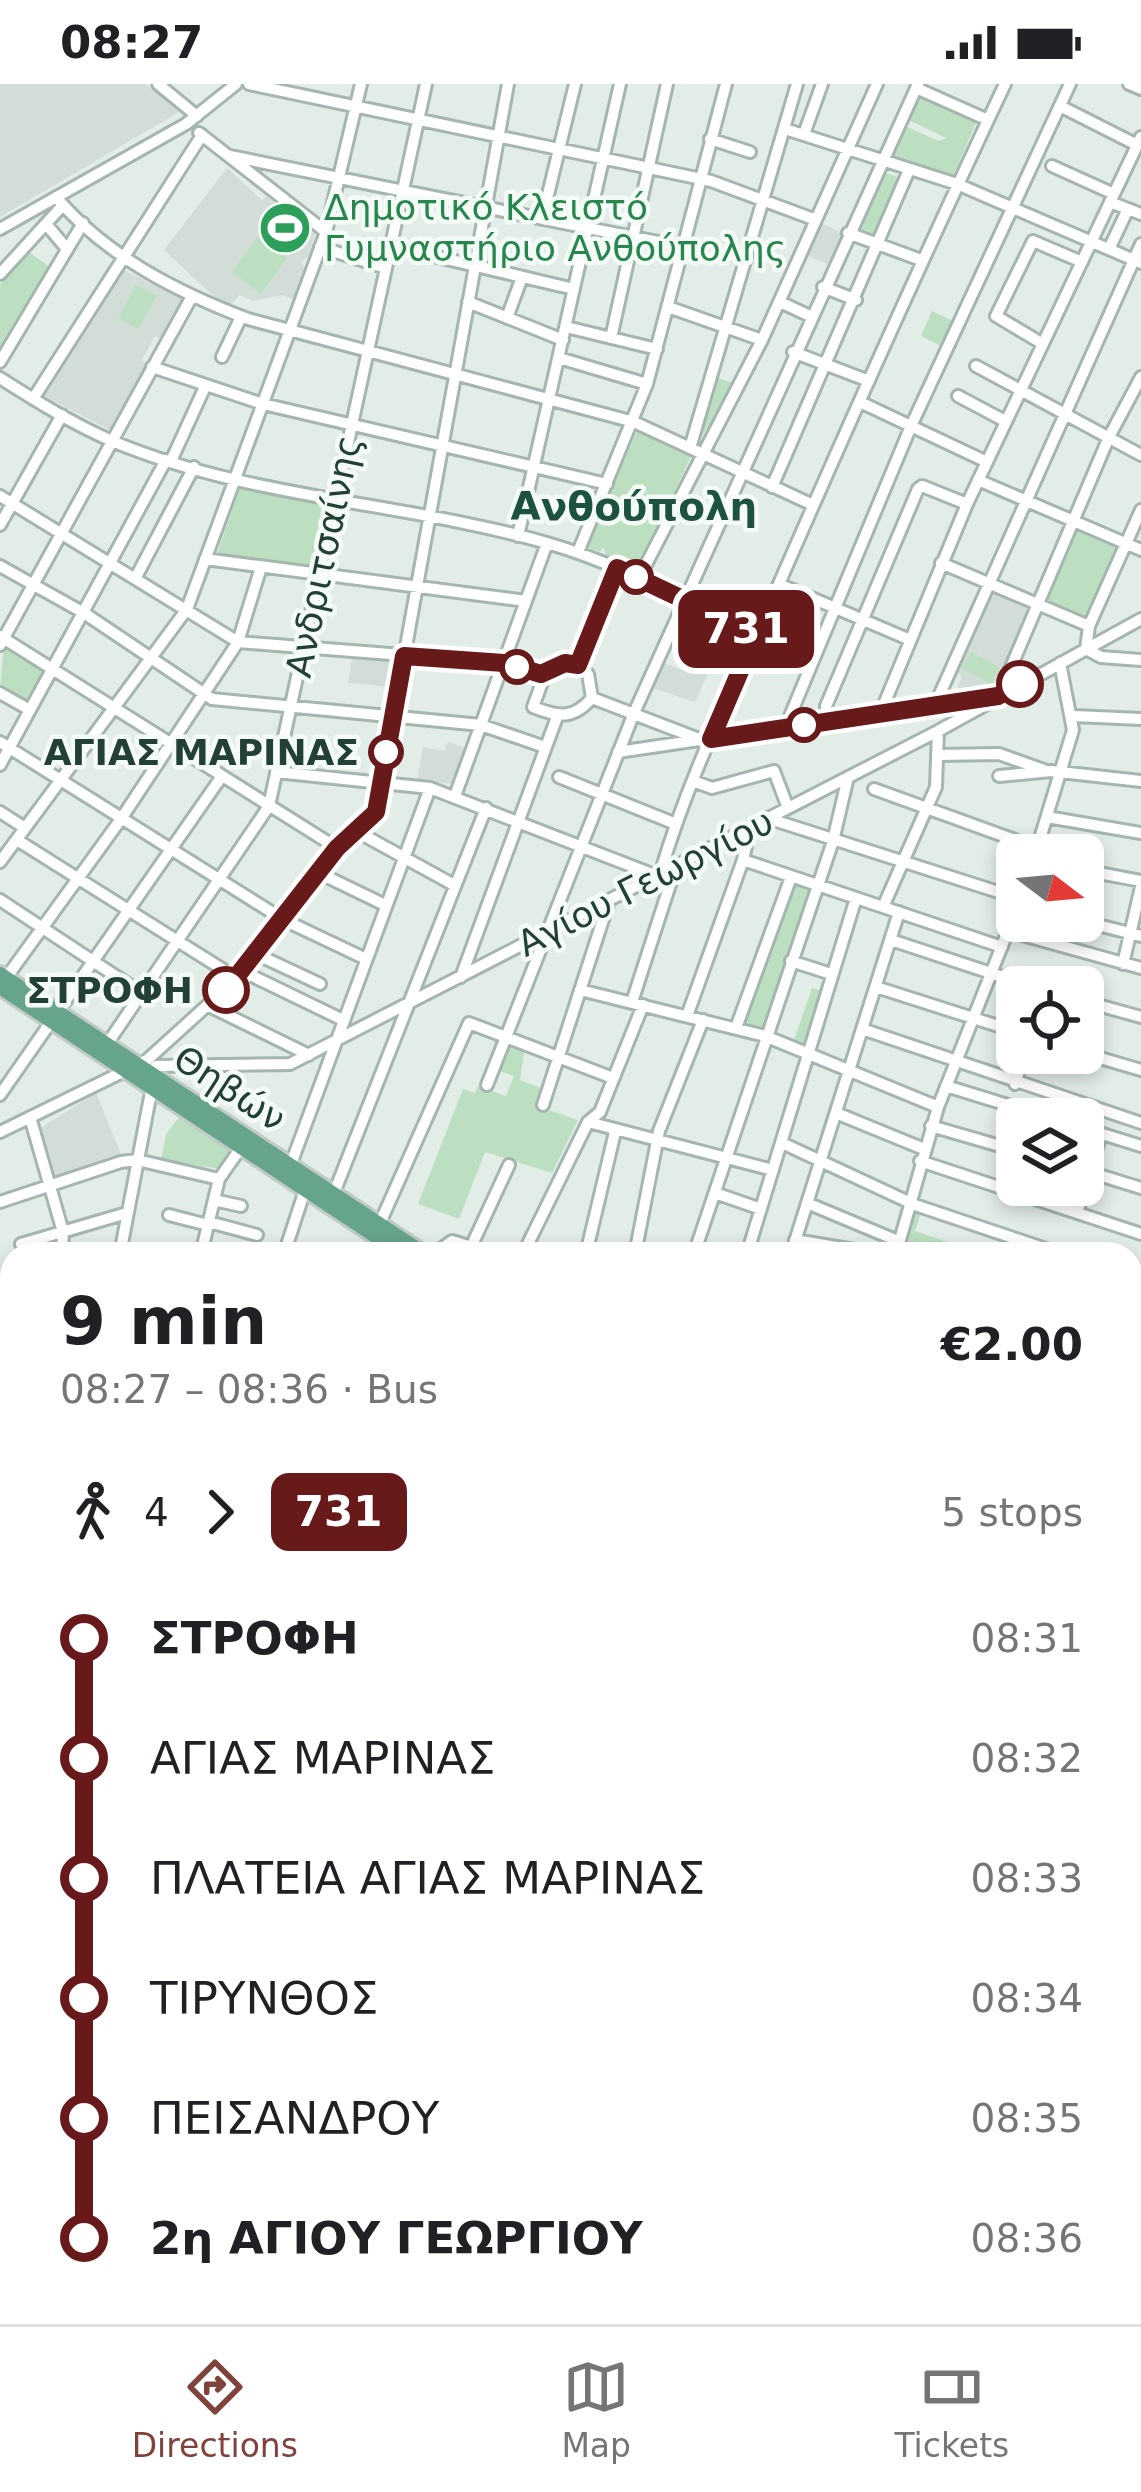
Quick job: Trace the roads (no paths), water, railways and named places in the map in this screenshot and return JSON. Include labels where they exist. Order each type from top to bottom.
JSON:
[{"type":"main road","name":"Θηβών","points":[[2,980],[152,1081],[410,1242]]},
{"type":"main road","name":"Θηβών","points":[[152,1081],[372,1242]]},
{"type":"street","points":[[158,84],[202,135],[326,232]]},
{"type":"street","points":[[0,229],[59,201],[192,120],[236,84]]},
{"type":"street","points":[[248,84],[700,179],[816,220]]},
{"type":"street","points":[[0,862],[187,609],[326,232],[361,84]]},
{"type":"street","name":"Ανδριτσαίνης","points":[[104,1049],[269,806],[426,84]]},
{"type":"street","points":[[0,1132],[130,1066],[209,1006],[259,955],[337,848],[376,812],[508,84]]},
{"type":"street","points":[[542,220],[575,84]]},
{"type":"street","points":[[518,536],[620,84]]},
{"type":"street","points":[[611,338],[667,84]]},
{"type":"street","points":[[578,553],[647,384],[726,84]]},
{"type":"street","points":[[696,450],[797,84]]},
{"type":"street","points":[[804,134],[823,84]]},
{"type":"street","points":[[638,578],[696,450],[762,340],[877,84]]},
{"type":"street","points":[[276,772],[430,788],[658,875],[707,739],[1005,84]]},
{"type":"street","points":[[785,728],[911,426],[1070,84]]},
{"type":"street","points":[[1129,84],[1141,89]]},
{"type":"street","points":[[488,1085],[634,713],[917,86],[988,120]]},
{"type":"street","points":[[880,714],[967,504],[1140,140],[1060,106]]},
{"type":"street","points":[[785,129],[957,184],[1137,261]]},
{"type":"street","points":[[33,399],[202,135]]},
{"type":"street","points":[[710,139],[750,152]]},
{"type":"street","points":[[230,156],[683,247]]},
{"type":"street","points":[[255,178],[262,162]]},
{"type":"street","points":[[1052,166],[1141,214]]},
{"type":"street","points":[[772,487],[909,170]]},
{"type":"street","points":[[59,201],[122,257],[191,298],[290,331],[634,422],[813,505]]},
{"type":"street","points":[[0,274],[46,224],[59,201]]},
{"type":"street","points":[[1109,249],[1128,209]]},
{"type":"street","points":[[0,362],[83,223]]},
{"type":"street","points":[[46,224],[67,249]]},
{"type":"street","points":[[848,233],[921,260]]},
{"type":"street","points":[[1043,344],[996,316],[1033,241],[1082,262]]},
{"type":"street","points":[[935,705],[1141,244]]},
{"type":"street","points":[[391,246],[574,289]]},
{"type":"street","points":[[320,247],[386,268]]},
{"type":"street","points":[[507,318],[522,277]]},
{"type":"street","points":[[823,287],[856,300]]},
{"type":"street","points":[[191,298],[1,639],[337,848]]},
{"type":"street","points":[[469,302],[564,333],[657,349]]},
{"type":"street","points":[[780,302],[810,316]]},
{"type":"street","points":[[668,307],[762,340]]},
{"type":"street","points":[[222,357],[241,317]]},
{"type":"street","points":[[793,352],[869,381]]},
{"type":"street","points":[[559,358],[647,384]]},
{"type":"street","points":[[976,366],[1141,455]]},
{"type":"street","points":[[152,367],[205,389],[262,404],[607,484]]},
{"type":"street","points":[[618,752],[998,696],[1109,437],[1135,404],[1141,377]]},
{"type":"street","points":[[0,378],[111,440],[169,460],[235,479],[547,543],[617,568],[756,634]]},
{"type":"street","points":[[0,765],[5,745],[30,710],[205,389]]},
{"type":"street","points":[[958,396],[1006,422]]},
{"type":"street","points":[[860,402],[987,461]]},
{"type":"street","points":[[0,525],[62,415]]},
{"type":"street","points":[[136,577],[194,467]]},
{"type":"street","points":[[978,480],[1141,550]]},
{"type":"street","points":[[827,722],[826,706],[920,487],[967,504]]},
{"type":"street","points":[[0,496],[62,529],[238,642],[504,663],[545,674]]},
{"type":"street","points":[[1141,510],[1089,626],[1086,649],[1101,657],[1141,660]]},
{"type":"street","points":[[455,796],[547,543]]},
{"type":"street","points":[[205,559],[526,601]]},
{"type":"street","points":[[941,563],[1089,626]]},
{"type":"street","points":[[0,566],[84,613],[203,694],[290,709],[482,725],[545,747]]},
{"type":"street","points":[[2,980],[121,819],[238,642],[262,567]]},
{"type":"street","points":[[578,665],[617,568]]},
{"type":"street","points":[[779,584],[908,638]]},
{"type":"street","name":"Αγίου Γεωργίου","points":[[152,1081],[161,1064],[290,1064],[938,731],[1141,620]]},
{"type":"street","points":[[565,663],[578,665],[591,680],[592,698],[574,715],[557,717],[533,707],[545,674],[565,663]]},
{"type":"street","points":[[1042,834],[1054,771],[1074,716],[1060,663]]},
{"type":"street","points":[[0,693],[30,710]]},
{"type":"street","points":[[592,698],[707,739]]},
{"type":"street","points":[[1074,716],[1141,719]]},
{"type":"street","points":[[461,977],[557,717]]},
{"type":"street","points":[[883,907],[937,783],[938,731]]},
{"type":"street","points":[[5,745],[284,920],[366,959]]},
{"type":"street","points":[[938,755],[999,754],[1054,771],[1141,781]]},
{"type":"street","points":[[693,782],[712,788],[775,771],[788,808]]},
{"type":"street","points":[[999,776],[1054,771]]},
{"type":"street","points":[[0,1095],[222,776]]},
{"type":"street","points":[[559,777],[676,824]]},
{"type":"street","points":[[698,1242],[833,841],[848,777]]},
{"type":"street","points":[[290,1164],[430,788]]},
{"type":"street","points":[[874,789],[996,837]]},
{"type":"street","points":[[334,1192],[486,808]]},
{"type":"street","points":[[0,812],[25,828]]},
{"type":"street","points":[[1047,817],[1140,829]]},
{"type":"street","points":[[767,818],[996,891]]},
{"type":"street","points":[[356,831],[454,885]]},
{"type":"street","points":[[687,1016],[743,860],[747,842],[743,831]]},
{"type":"street","points":[[16,840],[179,942],[343,1020]]},
{"type":"street","points":[[743,860],[1002,946]]},
{"type":"street","points":[[529,1242],[588,1121],[600,1112],[676,866]]},
{"type":"street","points":[[319,873],[385,905]]},
{"type":"street","points":[[1104,875],[1141,884],[1136,934],[1123,964]]},
{"type":"street","points":[[736,1028],[790,877]]},
{"type":"street","points":[[751,1242],[856,898]]},
{"type":"street","points":[[0,900],[143,994]]},
{"type":"street","points":[[543,1105],[609,901]]},
{"type":"street","points":[[807,1242],[795,1240],[899,912]]},
{"type":"street","points":[[1104,926],[1136,934]]},
{"type":"street","points":[[891,940],[996,977]]},
{"type":"street","points":[[898,1242],[938,1107],[1004,942]]},
{"type":"street","points":[[1046,942],[1141,968]]},
{"type":"street","points":[[259,955],[320,984]]},
{"type":"street","points":[[791,961],[831,974]]},
{"type":"street","points":[[876,988],[996,1025]]},
{"type":"street","points":[[580,990],[765,1036],[938,1107]]},
{"type":"street","points":[[209,1006],[309,1055]]},
{"type":"street","points":[[1104,1007],[1141,1017]]},
{"type":"street","points":[[637,1242],[657,1139],[704,1020]]},
{"type":"street","points":[[380,1223],[469,1023],[613,1078]]},
{"type":"street","points":[[862,1029],[1141,1124]]},
{"type":"street","points":[[1104,1059],[1141,1070]]},
{"type":"street","points":[[1015,1084],[1018,1074]]},
{"type":"street","points":[[122,1242],[152,1081]]},
{"type":"street","points":[[946,1086],[996,1101]]},
{"type":"street","points":[[836,1113],[922,1155],[1141,1234]]},
{"type":"street","points":[[30,1117],[63,1242]]},
{"type":"street","points":[[588,1121],[615,1132],[773,1170]]},
{"type":"street","points":[[932,1126],[996,1145]]},
{"type":"street","points":[[589,1242],[615,1132]]},
{"type":"street","points":[[1104,1135],[1141,1146]]},
{"type":"street","points":[[782,1143],[1011,1242]]},
{"type":"street","points":[[204,1242],[219,1179],[240,1149]]},
{"type":"street","points":[[0,1202],[137,1160],[219,1179]]},
{"type":"street","points":[[471,1242],[509,1165]]},
{"type":"street","points":[[1104,1177],[1141,1188]]},
{"type":"street","points":[[288,1242],[305,1190]]},
{"type":"street","points":[[716,1193],[761,1209]]},
{"type":"street","points":[[214,1199],[241,1206]]},
{"type":"street","points":[[807,1203],[888,1242]]},
{"type":"street","points":[[1077,1213],[1078,1206]]},
{"type":"street","points":[[28,1242],[128,1213]]},
{"type":"street","points":[[170,1215],[257,1235]]},
{"type":"street","points":[[862,1242],[866,1228]]},
{"type":"place","name":"Δημοτικό Κλειστό Γυμναστήριο Ανθούπολης","points":[[285,228]]},
{"type":"place","name":"ΑΓΙΑΣ ΜΑΡΙΝΑΣ","points":[[386,752]]},
{"type":"place","name":"ΣΤΡΟΦΗ","points":[[226,990]]},
{"type":"district","name":"Ανθούπολη","points":[[634,506]]}]
